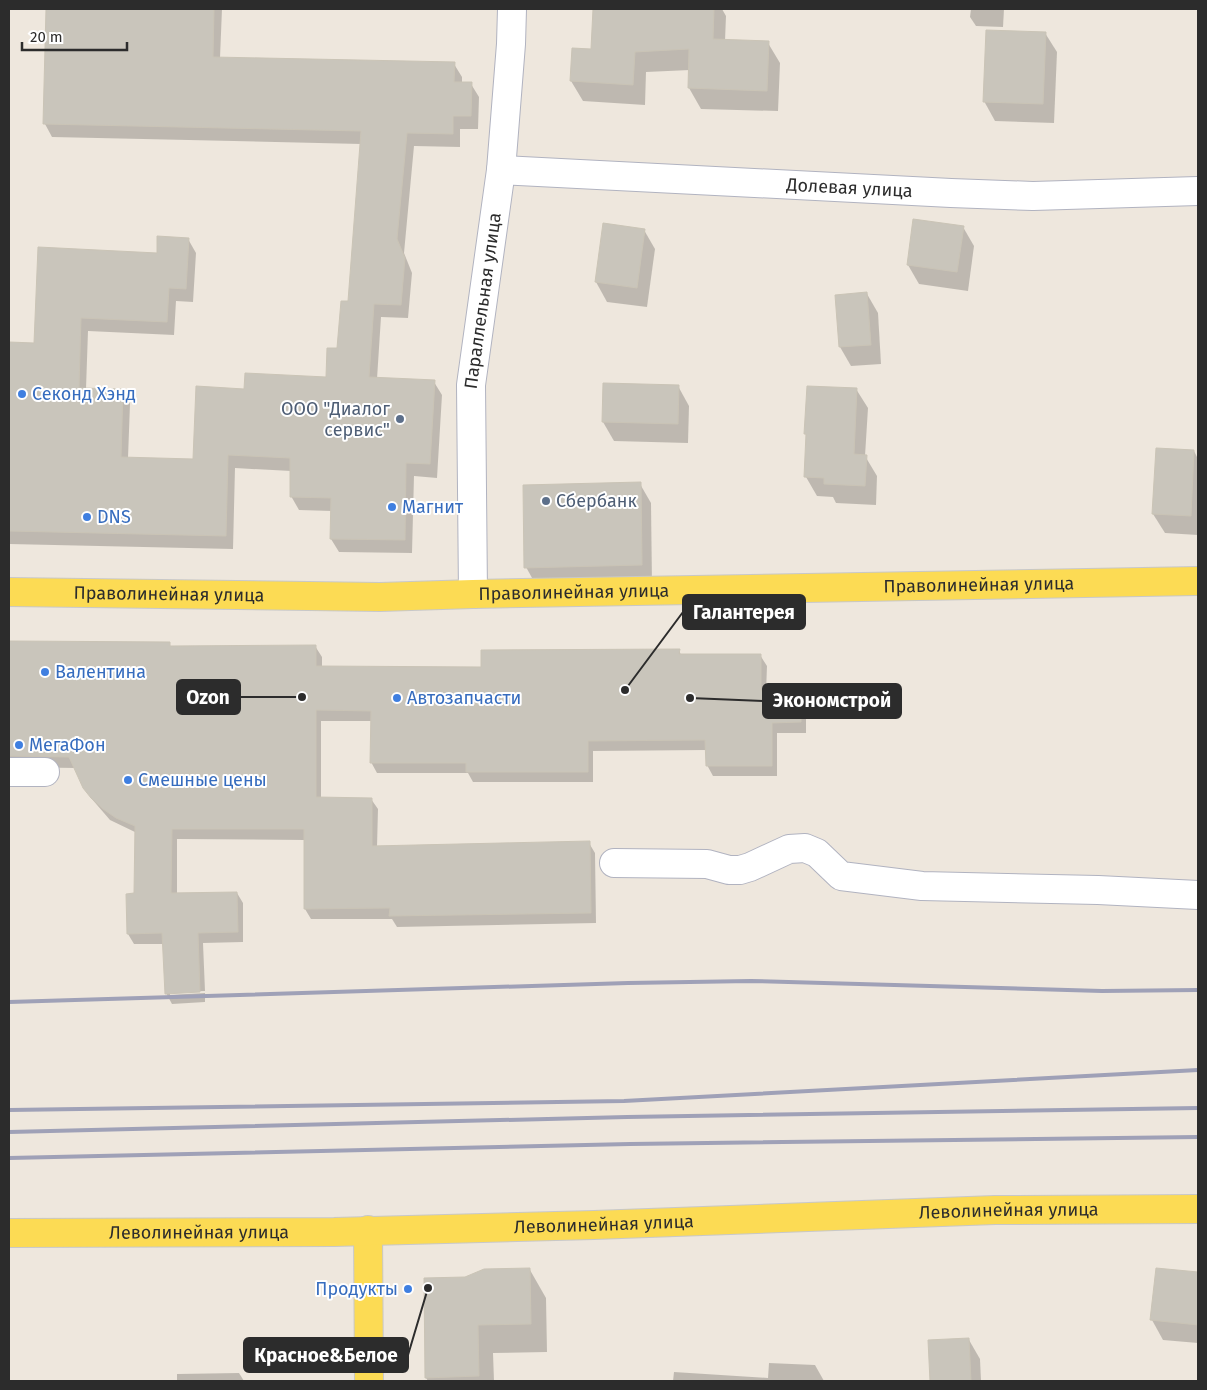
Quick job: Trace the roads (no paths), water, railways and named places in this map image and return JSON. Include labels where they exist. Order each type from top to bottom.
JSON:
[{"type":"main road","name":"Праволинейная улица","points":[[9,592],[380,597],[1198,581]]},
{"type":"main road","name":"Леволинейная улица","points":[[9,1233],[334,1232],[594,1225],[995,1210],[1198,1209]]},
{"type":"main road","points":[[368,1230],[369,1381]]},
{"type":"street","name":"Параллельная улица","points":[[473,594],[472,385],[501,170],[512,9]]},
{"type":"street","name":"Долевая улица","points":[[501,170],[1033,196],[1198,191]]},
{"type":"street","points":[[9,772],[45,772]]},
{"type":"street","points":[[614,863],[708,864],[729,870],[740,870],[789,848],[805,848],[817,853],[841,876],[922,886],[1098,890],[1198,896]]},
{"type":"railway","points":[[9,1002],[751,981],[1102,991],[1198,990]]},
{"type":"railway","points":[[9,1110],[624,1101],[1198,1070]]},
{"type":"railway","points":[[9,1132],[627,1117],[1198,1108]]},
{"type":"railway","points":[[9,1158],[630,1144],[1198,1137]]},
{"type":"place","name":"Секонд Хэнд","points":[[22,394]]},
{"type":"place","name":"ООО \"Диалог cервис\"","points":[[400,419]]},
{"type":"place","name":"Сбербанк","points":[[546,501]]},
{"type":"place","name":"Магнит","points":[[392,507]]},
{"type":"place","name":"DNS","points":[[87,517]]},
{"type":"place","name":"Валентина","points":[[45,672]]},
{"type":"place","name":"Галантерея","points":[[625,690]]},
{"type":"place","name":"Ozon","points":[[302,697]]},
{"type":"place","name":"Автозапчасти","points":[[397,698]]},
{"type":"place","name":"Экономстрой","points":[[690,698]]},
{"type":"place","name":"МегаФон","points":[[19,745]]},
{"type":"place","name":"Смешные цены","points":[[128,780]]},
{"type":"place","name":"Красное&Белое","points":[[428,1288]]},
{"type":"place","name":"Продукты","points":[[408,1289]]}]
